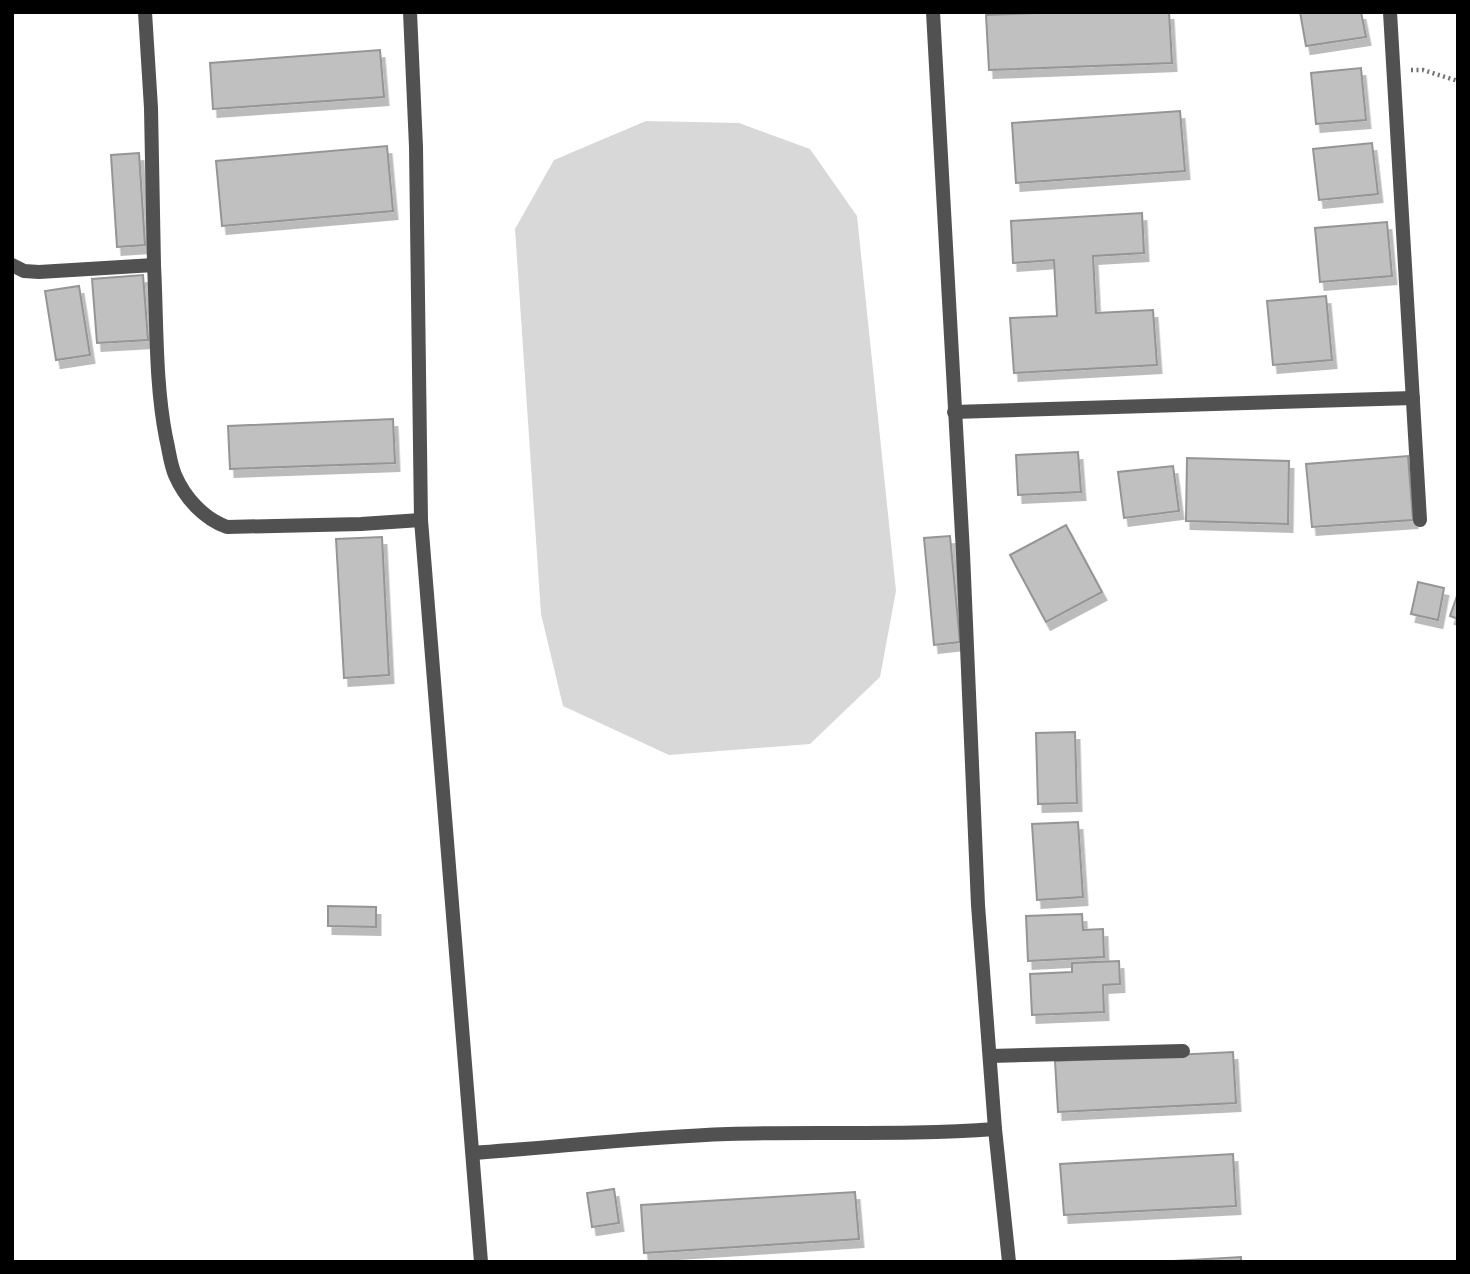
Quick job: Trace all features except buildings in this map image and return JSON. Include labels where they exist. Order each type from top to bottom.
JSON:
[{"type":"lane","points":[[145,12],[151,108],[154,265],[161,411],[175,474],[199,511],[227,527],[421,520]]},
{"type":"lane","points":[[410,12],[416,148],[421,520],[481,1262]]},
{"type":"lane","points":[[933,12],[963,553],[978,905],[995,1129],[1010,1262]]},
{"type":"lane","points":[[1390,12],[1420,520]]},
{"type":"lane","points":[[12,265],[24,271],[39,272],[154,265]]},
{"type":"lane","points":[[954,412],[1413,398]]},
{"type":"lane","points":[[990,1056],[1183,1051]]},
{"type":"lane","points":[[473,1153],[724,1134],[918,1134],[995,1129]]},
{"type":"path","points":[[1393,69],[1423,70],[1458,81]]},
{"type":"shaded area","points":[[646,121],[739,123],[810,149],[857,216],[896,591],[880,677],[810,744],[669,755],[563,706],[541,614],[515,229],[554,160]]}]
